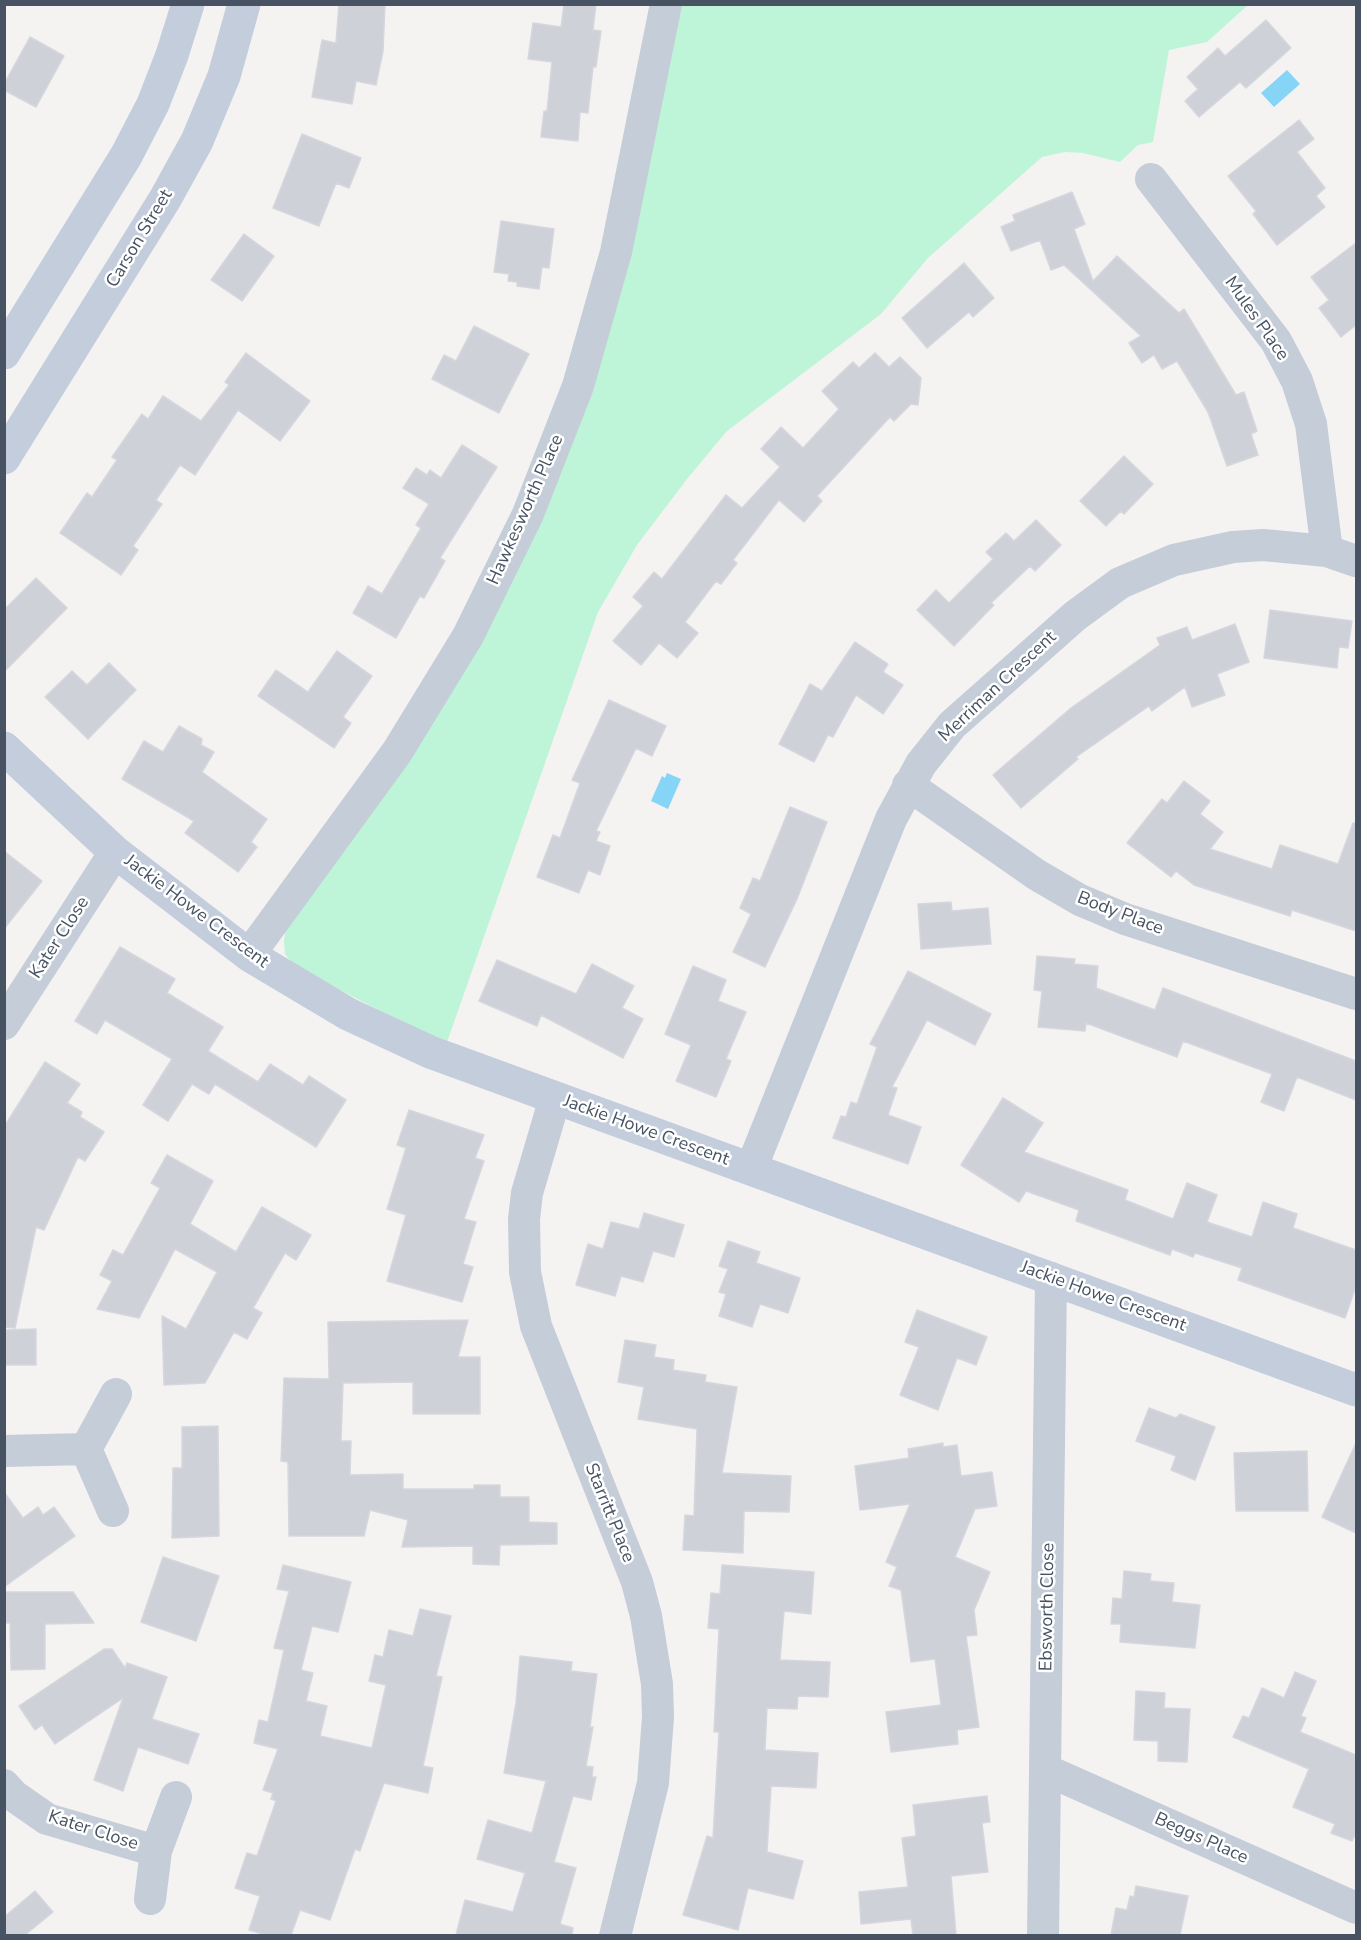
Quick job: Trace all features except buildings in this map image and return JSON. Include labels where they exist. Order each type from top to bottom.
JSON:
[{"type":"street","points":[[4,353],[126,156],[153,104],[188,4]]},
{"type":"street","name":"Carson Street","points":[[4,458],[165,199],[197,141],[224,76],[244,4]]},
{"type":"street","name":"Hawkesworth Place","points":[[249,955],[397,752],[468,636],[528,514],[578,386],[616,252],[666,4]]},
{"type":"street","name":"Mules Place","points":[[1151,179],[1276,341],[1297,381],[1311,424],[1327,551]]},
{"type":"street","name":"Merriman Crescent","points":[[751,1169],[891,819],[921,764],[952,725],[1075,616],[1120,583],[1174,560],[1233,547],[1263,545],[1327,551],[1356,561]]},
{"type":"street","name":"Jackie Howe Crescent","points":[[4,748],[115,852],[249,955],[348,1014],[430,1052],[1356,1390]]},
{"type":"street","name":"Body Place","points":[[908,785],[1037,875],[1080,900],[1125,919],[1356,994]]},
{"type":"street","name":"Kater Close","points":[[4,1024],[115,852]]},
{"type":"street","name":"Starritt Place","points":[[555,1098],[527,1193],[524,1219],[525,1272],[536,1326],[637,1582],[646,1616],[657,1684],[658,1717],[653,1783],[615,1935]]},
{"type":"street","name":"Ebsworth Close","points":[[1043,1935],[1051,1278]]},
{"type":"street","points":[[86,1449],[116,1394]]},
{"type":"street","points":[[4,1450],[86,1449]]},
{"type":"street","points":[[86,1449],[113,1511]]},
{"type":"street","name":"Beggs Place","points":[[1046,1770],[1356,1908]]},
{"type":"street","name":"Kater Close","points":[[4,1785],[14,1796],[47,1819],[156,1851]]},
{"type":"street","name":"Kater Close","points":[[150,1899],[156,1851],[176,1797]]},
{"type":"green space","points":[[681,5],[1248,5],[1207,42],[1169,50],[1153,142],[1138,145],[1120,162],[1083,153],[1065,152],[1042,157],[928,258],[881,314],[727,431],[687,479],[637,545],[598,612],[446,1045],[294,966],[285,954],[286,926],[528,547]]},
{"type":"water","points":[[1287,70],[1300,84],[1274,107],[1261,93]]},
{"type":"water","points":[[667,773],[681,779],[668,809],[651,801],[662,776],[665,778]]}]
